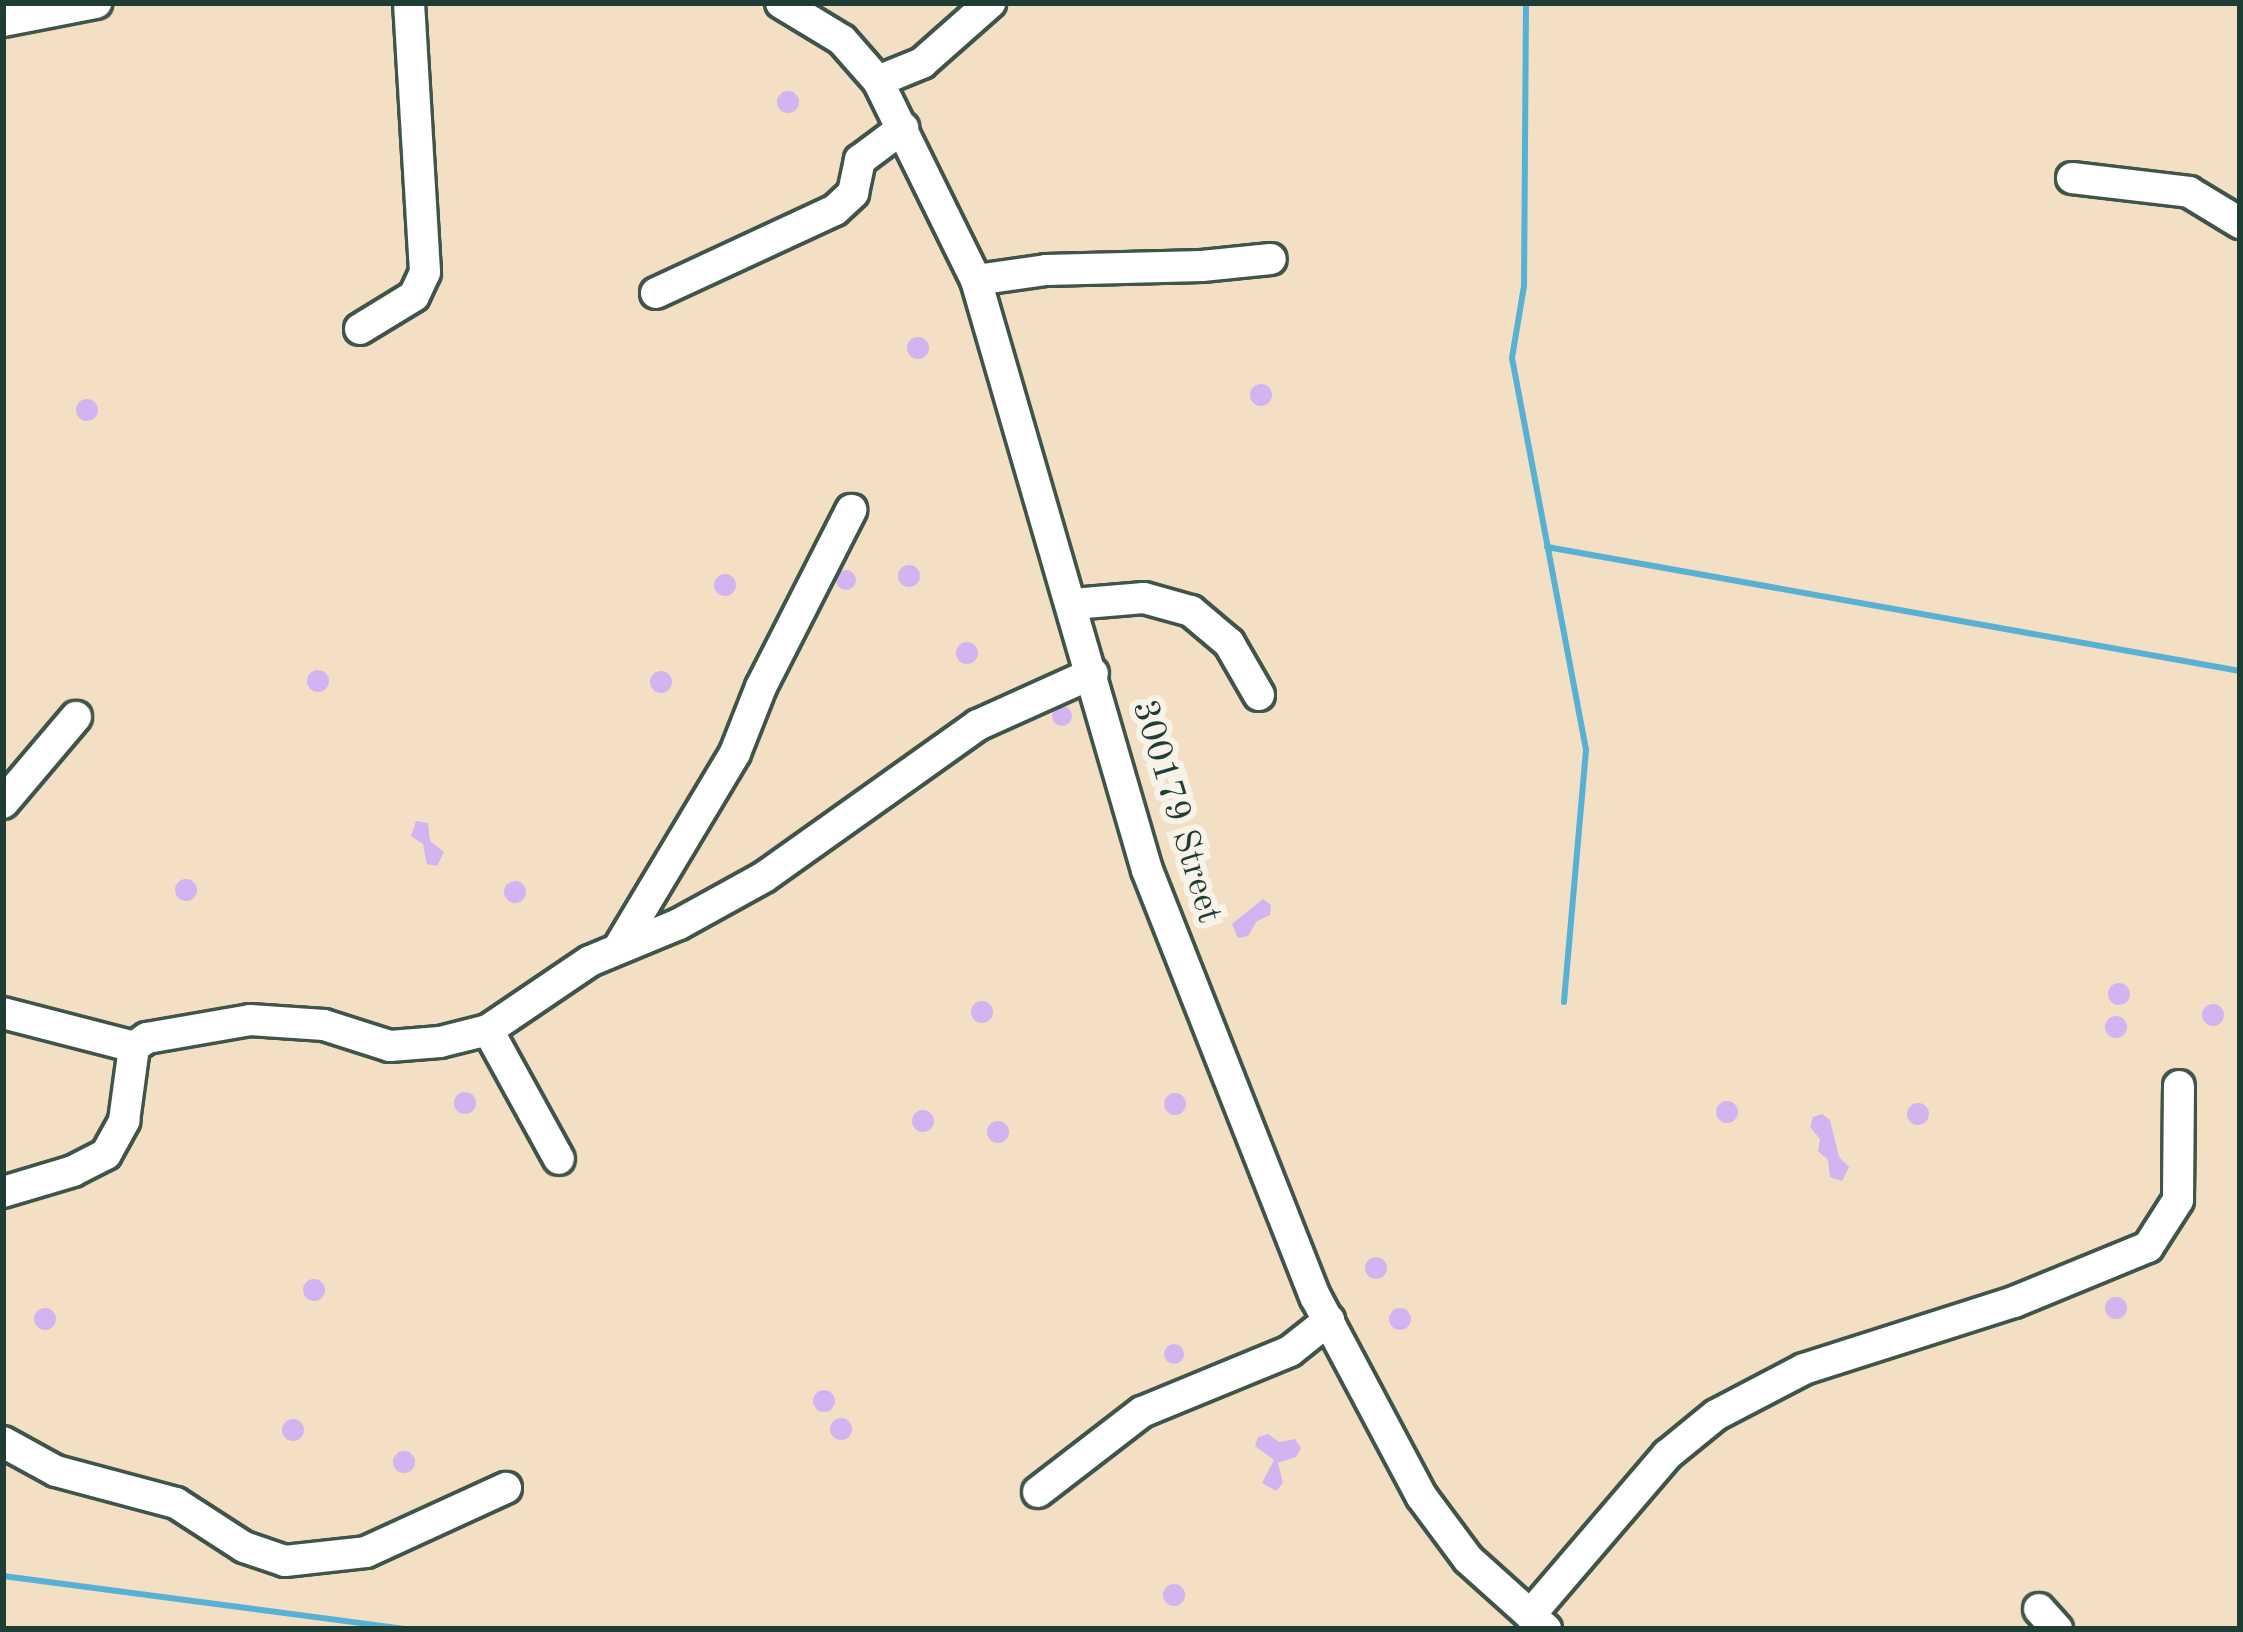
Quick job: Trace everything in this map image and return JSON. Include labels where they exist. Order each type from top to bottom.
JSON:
[{"type":"street","points":[[3,21],[96,3]]},
{"type":"street","points":[[360,329],[415,296],[425,272],[409,3]]},
{"type":"street","name":"300179 Street","points":[[781,3],[842,40],[878,81],[976,280],[1163,919],[1328,1320],[1422,1497],[1468,1558],[1538,1622]]},
{"type":"street","points":[[878,81],[922,62],[990,3]]},
{"type":"street","points":[[656,292],[835,210],[854,193],[867,152],[903,128]]},
{"type":"street","points":[[2072,178],[2189,192],[2240,223]]},
{"type":"street","points":[[976,280],[1046,270],[1202,266],[1270,259]]},
{"type":"street","points":[[619,946],[735,753],[761,687],[851,510]]},
{"type":"street","points":[[1072,604],[1144,598],[1191,611],[1229,644],[1259,695]]},
{"type":"street","points":[[3,1013],[134,1048],[157,1034],[231,1021],[324,1025],[390,1046],[440,1042],[488,1030],[619,946],[679,924],[764,877],[978,724],[1093,673]]},
{"type":"street","points":[[3,803],[76,717]]},
{"type":"street","points":[[488,1030],[559,1159]]},
{"type":"street","points":[[3,1192],[74,1172],[106,1154],[124,1121],[134,1048]]},
{"type":"street","points":[[1538,1622],[1667,1455],[1716,1414],[1804,1370],[2014,1302],[2148,1247],[2178,1200],[2179,1086]]},
{"type":"street","points":[[1038,1492],[1142,1412],[1290,1352],[1328,1320]]},
{"type":"street","points":[[3,1442],[56,1471],[176,1502],[244,1547],[284,1561],[365,1552],[506,1488]]},
{"type":"building","points":[[788,91],[799,102],[788,113],[777,102]]},
{"type":"building","points":[[918,337],[929,348],[918,359],[907,348]]},
{"type":"building","points":[[1261,384],[1272,395],[1261,406],[1250,395]]},
{"type":"building","points":[[87,399],[98,410],[87,421],[76,410]]},
{"type":"building","points":[[909,565],[920,576],[909,587],[898,576]]},
{"type":"building","points":[[846,570],[856,580],[846,590],[836,580]]},
{"type":"building","points":[[725,574],[736,585],[725,596],[714,585]]},
{"type":"building","points":[[967,642],[978,653],[967,664],[956,653]]},
{"type":"building","points":[[318,670],[329,681],[318,692],[307,681]]},
{"type":"building","points":[[661,671],[672,682],[661,693],[650,682]]},
{"type":"building","points":[[1062,706],[1072,716],[1062,726],[1052,716]]},
{"type":"building","points":[[416,821],[428,823],[430,841],[444,852],[437,866],[427,864],[423,844],[411,836]]},
{"type":"building","points":[[186,879],[197,890],[186,901],[175,890]]},
{"type":"building","points":[[515,881],[526,892],[515,903],[504,892]]},
{"type":"building","points":[[1263,899],[1271,905],[1270,915],[1257,921],[1248,936],[1238,938],[1232,924]]},
{"type":"building","points":[[2119,983],[2130,994],[2119,1005],[2108,994]]},
{"type":"building","points":[[982,1001],[993,1012],[982,1023],[971,1012]]},
{"type":"building","points":[[2213,1004],[2224,1015],[2213,1026],[2202,1015]]},
{"type":"building","points":[[2116,1016],[2127,1027],[2116,1038],[2105,1027]]},
{"type":"building","points":[[465,1092],[476,1103],[465,1114],[454,1103]]},
{"type":"building","points":[[1175,1093],[1186,1104],[1175,1115],[1164,1104]]},
{"type":"building","points":[[1727,1101],[1738,1112],[1727,1123],[1716,1112]]},
{"type":"building","points":[[1918,1103],[1929,1114],[1918,1125],[1907,1114]]},
{"type":"building","points":[[923,1110],[934,1121],[923,1132],[912,1121]]},
{"type":"building","points":[[1822,1114],[1830,1120],[1839,1157],[1849,1167],[1842,1181],[1830,1177],[1828,1160],[1818,1151],[1820,1139],[1810,1127],[1813,1117]]},
{"type":"building","points":[[998,1121],[1009,1132],[998,1143],[987,1132]]},
{"type":"building","points":[[1376,1257],[1387,1268],[1376,1279],[1365,1268]]},
{"type":"building","points":[[314,1279],[325,1290],[314,1301],[303,1290]]},
{"type":"building","points":[[2116,1297],[2127,1308],[2116,1319],[2105,1308]]},
{"type":"building","points":[[45,1308],[56,1319],[45,1330],[34,1319]]},
{"type":"building","points":[[1400,1308],[1411,1319],[1400,1330],[1389,1319]]},
{"type":"building","points":[[1174,1344],[1184,1354],[1174,1364],[1164,1354]]},
{"type":"building","points":[[824,1390],[835,1401],[824,1412],[813,1401]]},
{"type":"building","points":[[841,1418],[852,1429],[841,1440],[830,1429]]},
{"type":"building","points":[[293,1419],[304,1430],[293,1441],[282,1430]]},
{"type":"building","points":[[1268,1434],[1279,1442],[1295,1439],[1301,1448],[1296,1457],[1278,1463],[1283,1483],[1276,1491],[1262,1483],[1274,1460],[1255,1446],[1258,1437]]},
{"type":"building","points":[[404,1451],[415,1462],[404,1473],[393,1462]]},
{"type":"building","points":[[1174,1584],[1185,1595],[1174,1606],[1163,1595]]},
{"type":"waterway","points":[[1526,3],[1524,286],[1512,358],[1586,750],[1564,1002]]},
{"type":"waterway","points":[[1547,547],[2240,671]]},
{"type":"waterway","points":[[3,1576],[405,1629]]}]
